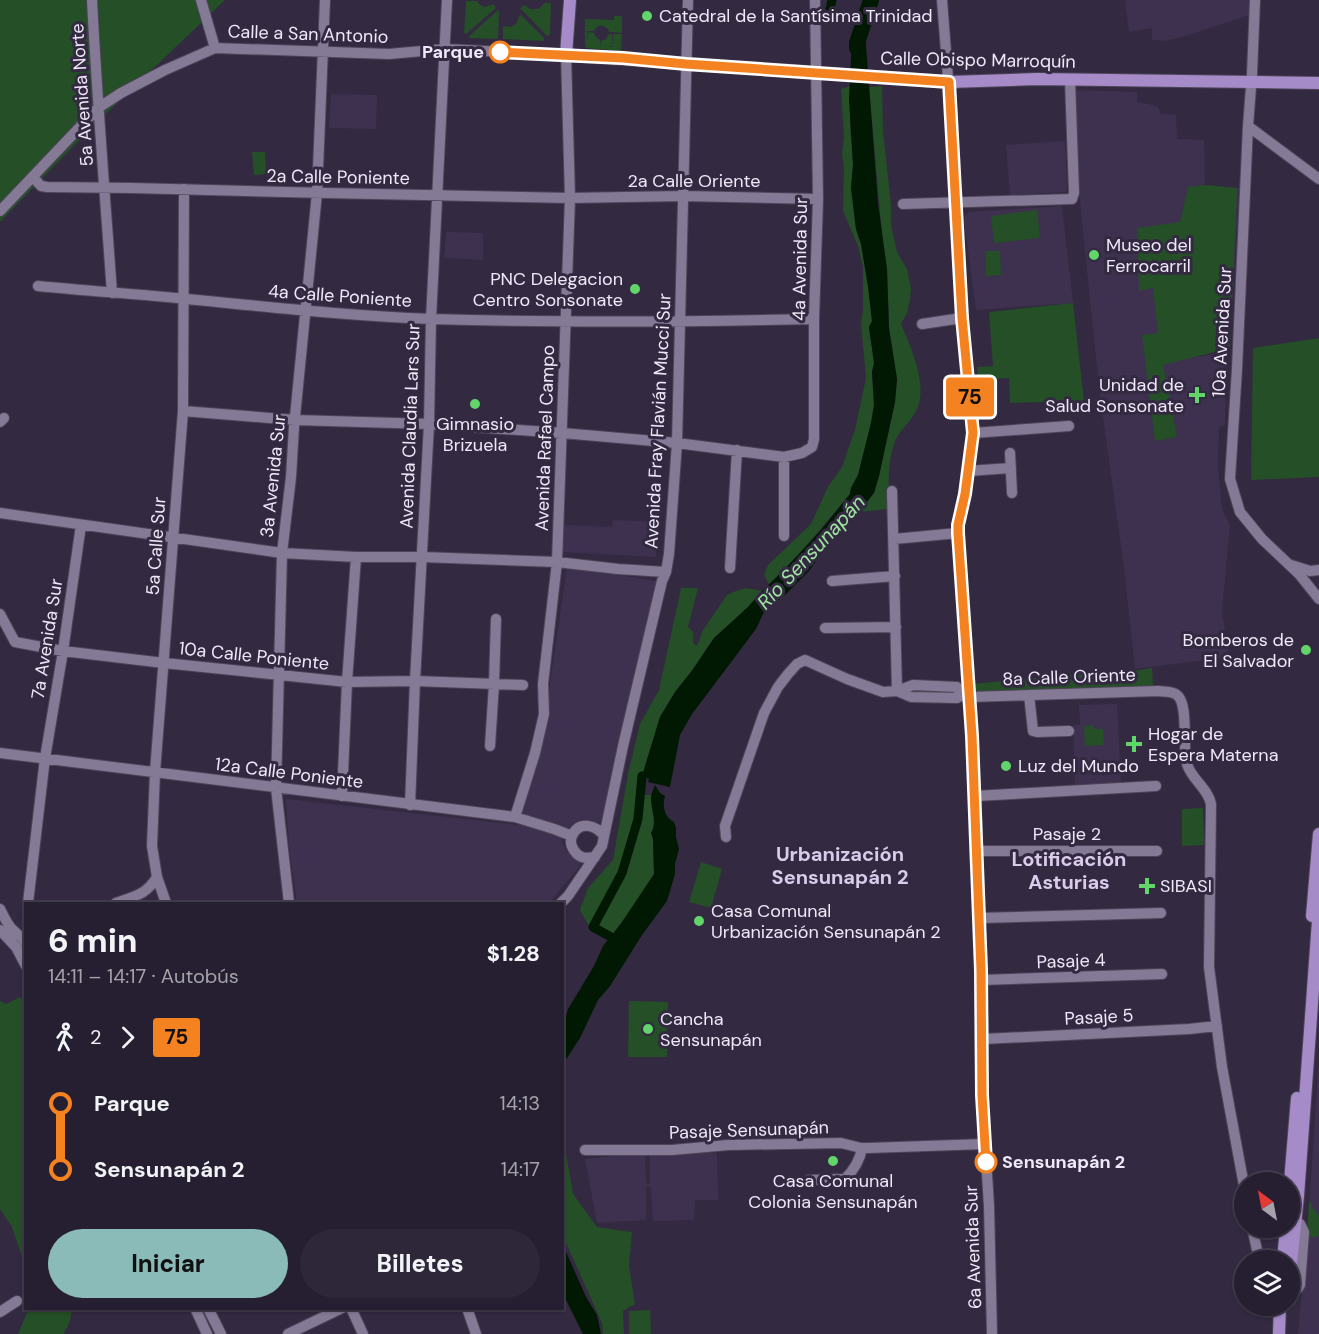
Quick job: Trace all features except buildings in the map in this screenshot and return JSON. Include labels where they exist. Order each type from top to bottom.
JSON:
[{"type":"main road","points":[[566,55],[570,0]]},
{"type":"main road","name":"Calle Obispo Marroquín","points":[[566,55],[949,82],[1030,79],[1319,83]]},
{"type":"main road","points":[[1291,1172],[1319,834]]},
{"type":"main road","points":[[1296,1172],[1319,907]]},
{"type":"main road","points":[[1279,1334],[1280,1316]]},
{"type":"main road","points":[[1287,1334],[1288,1316]]},
{"type":"street","name":"5a Avenida Norte","points":[[92,0],[112,294]]},
{"type":"street","points":[[201,0],[215,48]]},
{"type":"street","name":"3a Avenida Sur","points":[[289,902],[276,788],[282,553],[317,193],[325,0]]},
{"type":"street","name":"Avenida Claudia Lars Sur","points":[[410,805],[447,0]]},
{"type":"street","name":"Avenida Fray Flavián Mucci Sur","points":[[562,902],[602,846],[642,663],[669,554],[677,443],[688,0]]},
{"type":"street","name":"4a Avenida Sur","points":[[784,457],[802,453],[812,447],[814,439],[814,319],[818,199],[815,0]]},
{"type":"street","name":"6a Avenida Sur","points":[[942,0],[949,82],[962,318],[973,433],[958,533],[966,694],[972,736],[975,796],[983,1039],[982,1095],[989,1206],[992,1334]]},
{"type":"street","name":"10a Avenida Sur","points":[[1255,0],[1230,479],[1240,512],[1262,539],[1299,574],[1319,599]]},
{"type":"street","name":"Calle a San Antonio","points":[[0,211],[98,108],[165,70],[215,48],[388,54],[445,49],[566,55]]},
{"type":"street","name":"Avenida Rafael Campo","points":[[515,817],[535,753],[544,714],[543,684],[558,562],[570,198],[566,55]]},
{"type":"street","points":[[903,204],[1072,199],[1074,193],[1070,80]]},
{"type":"street","points":[[1248,126],[1319,179]]},
{"type":"street","name":"2a Calle Poniente","points":[[33,177],[41,186],[47,187],[570,198]]},
{"type":"street","name":"5a Calle Sur","points":[[166,902],[157,877],[152,846],[155,772],[183,411],[184,189]]},
{"type":"street","name":"2a Calle Oriente","points":[[570,198],[683,196],[818,199]]},
{"type":"street","name":"4a Calle Poniente","points":[[38,286],[306,311],[431,318],[566,322],[814,319]]},
{"type":"street","points":[[922,324],[962,318]]},
{"type":"street","points":[[183,411],[295,420],[429,424],[562,433],[677,443],[784,457],[784,536]]},
{"type":"street","points":[[973,433],[1069,426]]},
{"type":"street","points":[[730,568],[737,450]]},
{"type":"street","points":[[1010,453],[1012,493]]},
{"type":"street","points":[[968,471],[1011,468]]},
{"type":"street","points":[[892,491],[897,691]]},
{"type":"street","points":[[0,513],[282,553],[558,562],[666,572]]},
{"type":"street","name":"7a Avenida Sur","points":[[28,902],[45,758],[81,525]]},
{"type":"street","points":[[894,539],[958,533]]},
{"type":"street","points":[[342,796],[356,557]]},
{"type":"street","points":[[1288,564],[1310,571],[1319,570]]},
{"type":"street","points":[[832,581],[895,576]]},
{"type":"street","name":"10a Calle Poniente","points":[[0,614],[15,642],[63,651],[347,682],[523,684]]},
{"type":"street","points":[[490,746],[496,619]]},
{"type":"street","points":[[825,628],[896,627]]},
{"type":"street","name":"8a Calle Oriente","points":[[726,837],[725,826],[764,713],[778,687],[797,664],[805,660],[883,692],[897,691],[913,685],[933,685],[957,687],[966,694],[1171,692],[1177,694],[1184,706],[1187,765],[1210,797],[1211,804],[1209,967],[1217,1026]]},
{"type":"street","points":[[1029,695],[1033,731],[1069,731]]},
{"type":"street","name":"12a Calle Poniente","points":[[0,753],[515,817],[554,828],[572,836]]},
{"type":"street","points":[[975,796],[1156,786]]},
{"type":"street","points":[[595,857],[579,856],[571,843],[572,836],[577,829],[592,826],[604,836]]},
{"type":"street","name":"Pasaje 2","points":[[977,851],[1156,851]]},
{"type":"street","points":[[119,902],[142,894],[151,887],[157,877]]},
{"type":"street","points":[[0,909],[7,923],[22,940]]},
{"type":"street","points":[[979,918],[1161,913]]},
{"type":"street","points":[[0,930],[22,940]]},
{"type":"street","name":"Pasaje 4","points":[[981,980],[1162,974]]},
{"type":"street","points":[[1217,1026],[1242,1172]]},
{"type":"street","name":"Pasaje 5","points":[[983,1039],[1185,1030],[1217,1026]]},
{"type":"street","name":"Pasaje Sensunapán","points":[[585,1150],[672,1150],[728,1145],[841,1143],[862,1148],[985,1144]]},
{"type":"street","points":[[809,1180],[845,1179],[861,1156],[862,1148]]},
{"type":"street","points":[[1300,1226],[1304,1236],[1300,1285]]},
{"type":"street","points":[[0,1312],[16,1301]]},
{"type":"street","points":[[196,1310],[207,1334]]},
{"type":"street","points":[[209,1310],[221,1334]]},
{"type":"street","points":[[288,1334],[338,1310]]},
{"type":"street","points":[[352,1310],[363,1334]]},
{"type":"street","points":[[468,1310],[476,1334]]},
{"type":"shaded area","points":[[1125,0],[1249,0],[1249,15],[1182,37],[1164,41],[1152,40],[1152,28],[1129,32]]},
{"type":"shaded area","points":[[1074,90],[1137,92],[1137,102],[1159,108],[1160,114],[1176,115],[1177,139],[1204,140],[1205,185],[1239,188],[1230,348],[1189,359],[1227,351],[1225,425],[1219,427],[1218,467],[1222,510],[1230,525],[1222,611],[1229,657],[1135,669],[1124,568],[1099,388],[1078,181]]},
{"type":"shaded area","points":[[331,94],[377,95],[376,129],[329,128]]},
{"type":"shaded area","points":[[1065,141],[1066,192],[1010,195],[1006,145]]},
{"type":"shaded area","points":[[1062,206],[1073,303],[976,310],[965,216],[969,212]]},
{"type":"shaded area","points":[[446,232],[483,233],[483,260],[444,258]]},
{"type":"shaded area","points":[[613,520],[658,522],[656,557],[563,552],[562,525],[612,527]]},
{"type":"shaded area","points":[[567,567],[657,581],[604,819],[598,823],[587,821],[569,832],[562,840],[566,851],[580,862],[580,866],[550,902],[297,902],[289,847],[286,799],[519,825],[541,744]]},
{"type":"shaded area","points":[[1117,704],[1121,784],[1075,785],[1073,725],[1080,725],[1079,705]]},
{"type":"shaded area","points":[[1319,1058],[1319,1334],[1298,1334]]},
{"type":"shaded area","points":[[645,1153],[646,1183],[650,1184],[650,1153],[717,1153],[718,1200],[695,1200],[694,1220],[653,1221],[651,1187],[646,1186],[646,1220],[597,1223],[585,1159]]},
{"type":"green space","points":[[0,0],[225,0],[91,128],[0,222]]},
{"type":"green space","points":[[466,1],[477,1],[485,7],[493,4],[496,8],[466,34],[464,33]]},
{"type":"green space","points":[[544,3],[551,3],[550,35],[547,36],[520,8],[525,5],[530,9],[538,9]]},
{"type":"green space","points":[[498,10],[498,39],[468,37]]},
{"type":"green space","points":[[520,14],[544,38],[544,41],[503,39],[503,27],[516,24]]},
{"type":"green space","points":[[614,16],[622,17],[622,33],[609,32],[602,25],[594,31],[587,31],[587,39],[588,32],[594,33],[600,40],[601,47],[601,41],[612,34],[612,46],[608,47],[612,47],[613,34],[622,34],[621,51],[586,48],[585,19],[614,20]]},
{"type":"green space","points":[[850,86],[853,165],[851,188],[872,321],[869,327],[874,363],[872,372],[874,405],[858,475],[850,494],[801,552],[769,584],[764,575],[768,565],[811,524],[828,487],[842,467],[855,430],[866,378],[861,323],[863,267],[858,246],[843,211],[844,138],[841,89]]},
{"type":"green space","points":[[882,86],[883,131],[891,225],[897,252],[907,269],[911,288],[907,313],[901,324],[917,368],[921,392],[915,413],[894,444],[890,460],[889,509],[859,512],[874,493],[879,476],[895,402],[897,379],[889,328],[887,269],[869,87]]},
{"type":"green space","points":[[252,152],[265,152],[266,174],[254,175]]},
{"type":"green space","points":[[1205,185],[1237,188],[1230,348],[1163,365],[1177,437],[1155,441],[1142,335],[1158,333],[1153,288],[1139,291],[1137,228],[1180,222],[1188,187]]},
{"type":"green space","points":[[1037,210],[1040,238],[994,243],[991,216]]},
{"type":"green space","points":[[986,251],[1000,251],[1001,275],[986,276]]},
{"type":"green space","points":[[1073,303],[1084,401],[1010,403],[1009,378],[978,380],[977,367],[993,366],[989,312]]},
{"type":"green space","points":[[1319,338],[1319,477],[1251,480],[1253,348]]},
{"type":"green space","points":[[681,588],[698,588],[688,627],[693,632],[693,643],[697,646],[703,630],[727,595],[746,588],[762,591],[714,638],[660,717],[642,776],[638,819],[622,873],[589,926],[580,910],[588,888],[613,860],[628,774],[640,724],[659,690]]},
{"type":"green space","points":[[1152,668],[1153,686],[971,696],[971,684]]},
{"type":"green space","points":[[1094,725],[1094,729],[1103,729],[1104,745],[1085,746],[1084,726]]},
{"type":"green space","points":[[641,795],[651,795],[654,820],[651,833],[654,874],[612,935],[596,926],[624,873],[639,820]]},
{"type":"green space","points":[[1203,808],[1204,845],[1182,846],[1182,809]]},
{"type":"green space","points":[[701,862],[722,869],[711,908],[689,902]]},
{"type":"green space","points":[[20,997],[24,1002],[24,1261],[12,1227],[0,1209],[0,1001],[6,1004]]},
{"type":"green space","name":"Cancha Sensunapán","points":[[629,1001],[668,1002],[667,1057],[628,1057]]},
{"type":"green space","points":[[566,1153],[573,1194],[597,1227],[632,1232],[629,1266],[635,1304],[623,1311],[624,1334],[603,1334],[602,1323],[564,1238],[564,1154]]},
{"type":"green space","points":[[1309,1201],[1319,1215],[1319,1235],[1317,1237],[1307,1237]]},
{"type":"green space","points":[[28,1310],[72,1310],[64,1334],[18,1334]]},
{"type":"green space","points":[[650,1310],[651,1334],[629,1334],[629,1311]]},
{"type":"water","points":[[862,28],[865,32],[878,203],[887,269],[889,328],[897,379],[895,402],[879,476],[874,493],[850,523],[834,535],[809,571],[764,612],[756,629],[692,714],[680,735],[670,787],[648,782],[649,779],[642,776],[660,717],[675,692],[714,638],[748,607],[821,530],[850,494],[858,475],[874,405],[872,372],[874,363],[869,327],[872,321],[851,188],[853,165],[849,99],[852,37]]},
{"type":"water","points":[[655,785],[665,796],[665,811],[674,822],[679,849],[667,901],[642,935],[610,986],[598,1000],[580,1038],[565,1061],[564,1067],[564,1023],[568,1009],[594,966],[603,946],[654,874],[651,833],[654,821],[652,794]]},
{"type":"water","points":[[564,1247],[586,1297],[597,1315],[601,1334],[583,1334],[564,1296]]},
{"type":"waterway","points":[[832,0],[831,17],[864,21]]},
{"type":"waterway","name":"Río Sensunapán","points":[[857,48],[871,0]]},
{"type":"waterway","points":[[620,942],[593,927],[622,873],[638,819],[642,776]]},
{"type":"bus line","name":"75","points":[[500,52],[623,58],[949,82],[962,318],[973,433],[958,533],[976,813],[983,1039],[982,1095],[986,1162]]},
{"type":"place","name":"Catedral de la Santísima Trinidad","points":[[647,16]]},
{"type":"place","name":"Parque","points":[[500,52]]},
{"type":"place","name":"Museo del Ferrocarril","points":[[1094,255]]},
{"type":"place","name":"PNC Delegacion Centro Sonsonate","points":[[635,289]]},
{"type":"place","name":"Unidad de Salud Sonsonate","points":[[1197,395]]},
{"type":"place","name":"Gimnasio Brizuela","points":[[475,404]]},
{"type":"place","name":"Bomberos de El Salvador","points":[[1306,650]]},
{"type":"place","name":"Hogar de Espera Materna","points":[[1134,744]]},
{"type":"place","name":"Luz del Mundo","points":[[1006,766]]},
{"type":"place","name":"SIBASI","points":[[1147,886]]},
{"type":"place","name":"Casa Comunal Urbanización Sensunapán 2","points":[[699,921]]},
{"type":"place","name":"Cancha Sensunapán","points":[[648,1029]]},
{"type":"place","name":"Casa Comunal Colonia Sensunapán","points":[[833,1161]]},
{"type":"place","name":"Sensunapán 2","points":[[986,1162]]},
{"type":"district","name":"Urbanización Sensunapán 2","points":[[840,866]]},
{"type":"district","name":"Lotificación Asturias","points":[[1069,870]]}]
